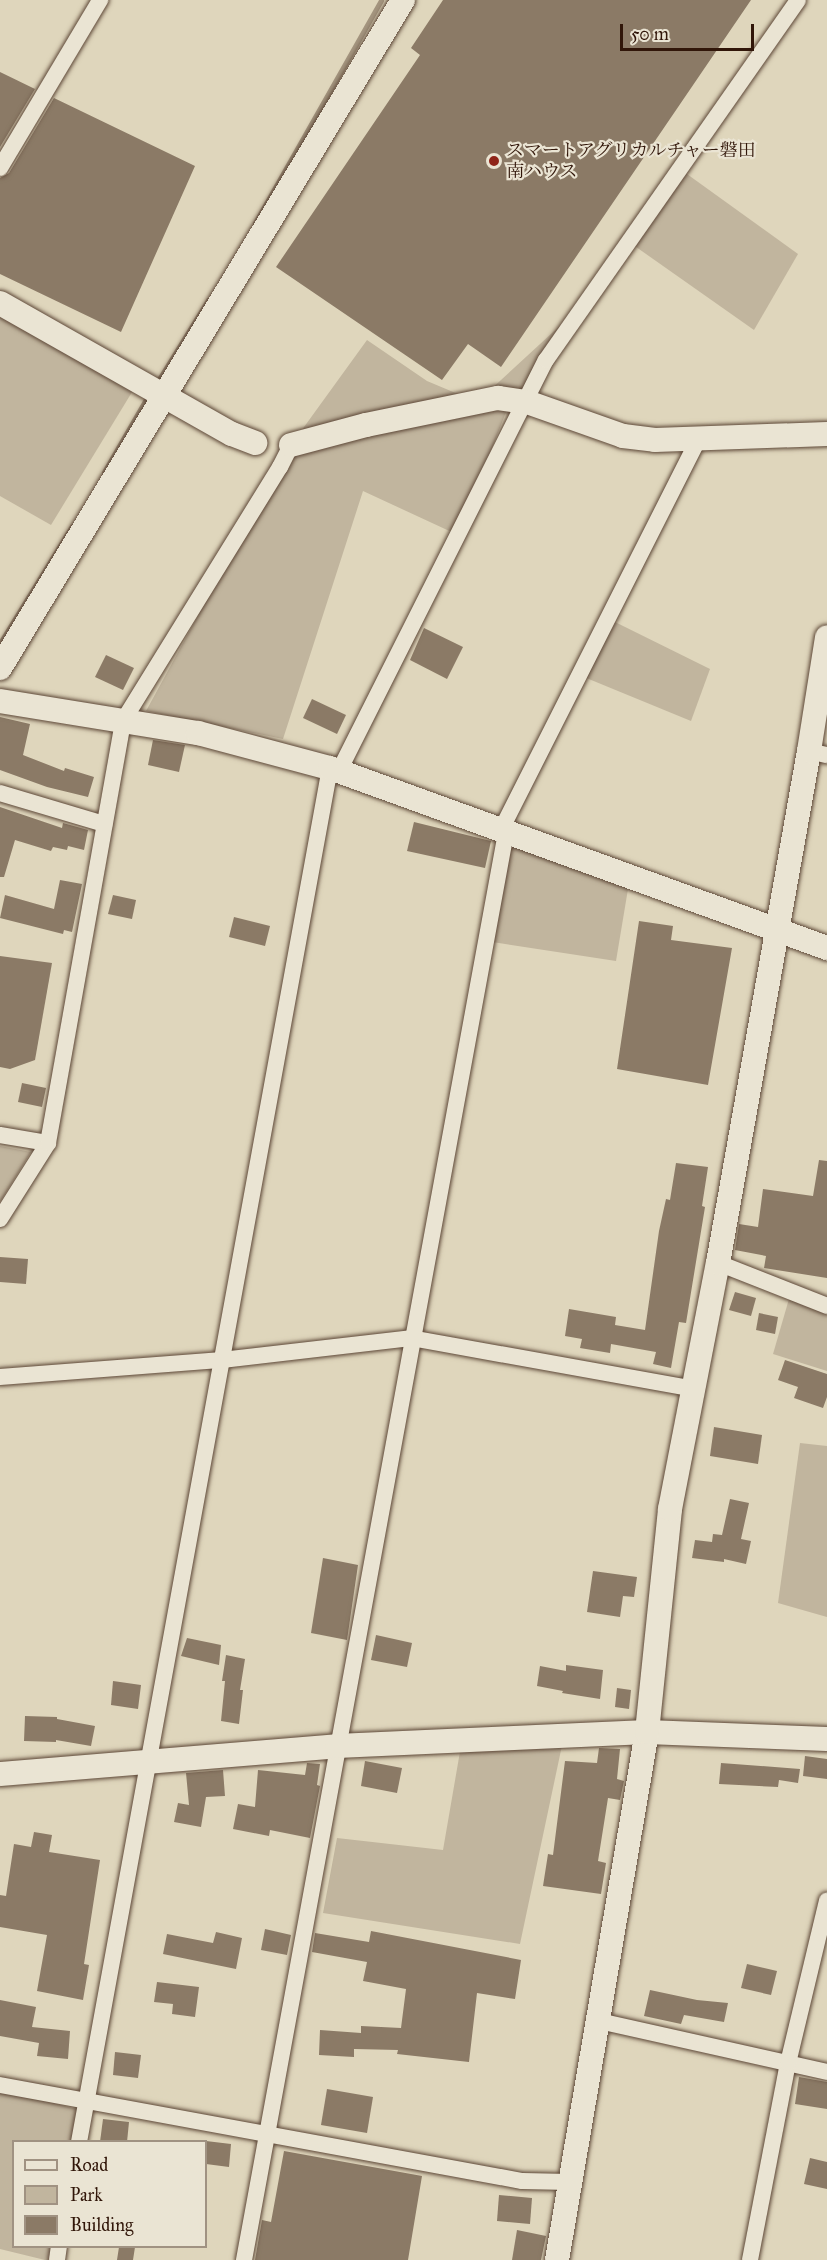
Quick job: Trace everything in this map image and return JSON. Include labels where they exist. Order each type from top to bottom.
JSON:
[{"type":"street","points":[[0,168],[100,0]]},
{"type":"street","points":[[0,668],[403,0]]},
{"type":"street","points":[[79,2140],[147,1763],[334,769],[496,457],[527,402],[546,360],[798,0]]},
{"type":"street","points":[[0,303],[143,381],[232,434],[255,443]]},
{"type":"street","points":[[0,1219],[48,1143],[123,721],[291,445],[366,425],[498,398],[527,402],[624,436],[655,440],[827,434]]},
{"type":"street","points":[[244,2260],[503,831],[699,438]]},
{"type":"street","points":[[558,2260],[647,1732],[670,1509],[695,1389],[777,930],[818,753],[827,637]]},
{"type":"street","points":[[0,701],[198,733],[334,769],[827,948]]},
{"type":"street","points":[[0,793],[104,824]]},
{"type":"street","points":[[0,1135],[48,1143]]},
{"type":"street","points":[[718,1263],[827,1306]]},
{"type":"street","points":[[0,1377],[222,1360],[411,1338],[695,1389]]},
{"type":"street","points":[[0,1774],[337,1746],[647,1732],[827,1739]]},
{"type":"street","points":[[750,2260],[788,2063],[827,1901]]},
{"type":"street","points":[[599,2021],[827,2072]]},
{"type":"street","points":[[0,2085],[522,2181],[570,2182]]},
{"type":"green space","points":[[680,169],[798,254],[754,330],[629,242]]},
{"type":"green space","points":[[590,298],[543,368],[510,402],[458,535],[363,491],[283,739],[146,711],[291,445],[367,340],[427,381],[477,402]]},
{"type":"green space","points":[[0,303],[140,379],[51,525],[0,496]]},
{"type":"green space","points":[[615,622],[710,669],[691,721],[579,675]]},
{"type":"green space","points":[[506,832],[630,877],[616,961],[486,941]]},
{"type":"green space","points":[[0,1146],[31,1152],[0,1202]]},
{"type":"green space","points":[[791,1292],[827,1306],[827,1371],[773,1354]]},
{"type":"green space","points":[[800,1443],[827,1446],[827,1617],[778,1603]]},
{"type":"green space","points":[[564,1736],[520,1944],[323,1913],[337,1838],[443,1850],[462,1740]]},
{"type":"green space","points":[[0,2089],[84,2111],[79,2140],[12,2140],[12,2248],[59,2248],[57,2260],[45,2260],[0,2249]]},
{"type":"building","name":"スマートアグリカルチャー磐田 南ハウス","points":[[443,0],[751,0],[501,367],[468,344],[442,380],[276,267],[420,55],[411,48]]},
{"type":"building","points":[[0,72],[35,89],[0,147]]},
{"type":"building","points":[[54,98],[195,166],[121,332],[0,274],[0,178],[9,173]]},
{"type":"building","points":[[424,628],[463,647],[447,679],[410,660]]},
{"type":"building","points":[[106,655],[134,668],[123,690],[95,677]]},
{"type":"building","points":[[312,699],[346,715],[337,734],[303,718]]},
{"type":"building","points":[[0,717],[30,724],[23,755],[64,771],[65,768],[94,777],[88,797],[47,787],[0,770]]},
{"type":"building","points":[[153,740],[185,745],[179,772],[148,765]]},
{"type":"building","points":[[0,807],[62,828],[63,823],[88,830],[84,850],[68,846],[67,850],[53,847],[51,851],[15,840],[4,877],[0,877]]},
{"type":"building","points":[[414,822],[491,841],[485,868],[407,851]]},
{"type":"building","points":[[60,880],[82,884],[72,932],[64,930],[63,934],[0,918],[5,895],[54,909]]},
{"type":"building","points":[[113,895],[136,900],[132,919],[108,914]]},
{"type":"building","points":[[234,917],[270,926],[265,946],[229,937]]},
{"type":"building","points":[[639,921],[673,926],[671,940],[732,948],[708,1085],[617,1069]]},
{"type":"building","points":[[0,956],[52,963],[35,1060],[10,1069],[0,1067]]},
{"type":"building","points":[[22,1083],[46,1088],[42,1107],[18,1102]]},
{"type":"building","points":[[819,1160],[827,1161],[827,1278],[764,1268],[766,1256],[735,1250],[739,1224],[758,1227],[763,1189],[813,1196]]},
{"type":"building","points":[[676,1163],[708,1167],[702,1206],[705,1207],[686,1323],[679,1322],[671,1368],[653,1364],[656,1352],[611,1344],[610,1353],[580,1348],[582,1339],[565,1336],[569,1309],[616,1317],[615,1325],[645,1330],[659,1231],[666,1199],[670,1200]]},
{"type":"building","points":[[0,1257],[28,1259],[26,1284],[0,1282]]},
{"type":"building","points":[[735,1292],[756,1298],[751,1316],[729,1310]]},
{"type":"building","points":[[759,1313],[778,1317],[775,1334],[756,1330]]},
{"type":"building","points":[[785,1360],[827,1374],[827,1397],[823,1408],[794,1398],[798,1387],[778,1380]]},
{"type":"building","points":[[714,1427],[762,1435],[758,1464],[710,1456]]},
{"type":"building","points":[[730,1499],[749,1503],[741,1539],[751,1541],[746,1564],[724,1559],[724,1562],[692,1558],[695,1540],[712,1542],[713,1534],[722,1535]]},
{"type":"building","points":[[323,1558],[358,1565],[347,1640],[311,1633]]},
{"type":"building","points":[[593,1571],[637,1577],[634,1597],[623,1596],[620,1617],[587,1612]]},
{"type":"building","points":[[376,1635],[412,1643],[407,1667],[371,1660]]},
{"type":"building","points":[[187,1638],[221,1645],[219,1665],[181,1656]]},
{"type":"building","points":[[226,1655],[245,1659],[240,1690],[243,1690],[239,1724],[221,1721],[225,1681],[222,1681]]},
{"type":"building","points":[[566,1665],[603,1670],[600,1699],[562,1693],[563,1691],[537,1686],[540,1666],[566,1671]]},
{"type":"building","points":[[113,1681],[141,1685],[138,1709],[111,1705]]},
{"type":"building","points":[[617,1688],[631,1690],[629,1709],[615,1707]]},
{"type":"building","points":[[25,1716],[57,1717],[57,1719],[95,1726],[91,1746],[56,1740],[56,1742],[24,1741]]},
{"type":"building","points":[[599,1748],[620,1749],[617,1779],[624,1781],[620,1800],[608,1798],[598,1861],[606,1863],[601,1894],[543,1886],[548,1854],[553,1855],[565,1761],[597,1763]]},
{"type":"building","points":[[805,1756],[827,1759],[827,1779],[803,1776]]},
{"type":"building","points":[[365,1761],[402,1768],[397,1793],[361,1786]]},
{"type":"building","points":[[307,1763],[320,1764],[317,1785],[320,1786],[310,1838],[270,1830],[269,1836],[233,1829],[238,1804],[255,1807],[258,1770],[305,1775]]},
{"type":"building","points":[[721,1763],[800,1769],[798,1783],[779,1780],[778,1787],[719,1784]]},
{"type":"building","points":[[223,1770],[225,1796],[206,1797],[201,1827],[174,1822],[178,1803],[189,1805],[186,1773]]},
{"type":"building","points":[[34,1832],[52,1835],[49,1852],[100,1860],[84,1964],[89,1965],[83,2000],[37,1991],[47,1935],[0,1927],[0,1895],[6,1896],[14,1844],[31,1847]]},
{"type":"building","points":[[265,1929],[291,1935],[287,1955],[261,1950]]},
{"type":"building","points":[[371,1931],[521,1960],[515,1999],[477,1993],[469,2062],[397,2054],[398,2050],[354,2049],[354,2057],[319,2055],[320,2030],[361,2033],[361,2026],[401,2028],[406,1989],[363,1981],[367,1962],[312,1952],[315,1933],[369,1942]]},
{"type":"building","points":[[216,1932],[242,1938],[236,1969],[163,1954],[167,1934],[213,1943]]},
{"type":"building","points":[[747,1964],[777,1971],[771,1995],[741,1988]]},
{"type":"building","points":[[157,1982],[199,1987],[195,2017],[172,2014],[173,2004],[154,2002]]},
{"type":"building","points":[[650,1990],[697,2000],[728,2003],[724,2022],[684,2015],[681,2024],[644,2016]]},
{"type":"building","points":[[0,2000],[36,2007],[32,2027],[70,2031],[68,2059],[37,2056],[39,2043],[0,2036]]},
{"type":"building","points":[[115,2052],[141,2055],[138,2078],[113,2075]]},
{"type":"building","points":[[799,2077],[827,2082],[827,2109],[795,2104]]},
{"type":"building","points":[[327,2089],[373,2097],[367,2133],[321,2125]]},
{"type":"building","points":[[103,2119],[129,2122],[127,2140],[100,2140]]},
{"type":"building","points":[[207,2141],[231,2144],[229,2167],[207,2164]]},
{"type":"building","points":[[284,2151],[422,2176],[408,2260],[255,2260],[262,2220],[271,2222]]},
{"type":"building","points":[[810,2158],[827,2162],[827,2189],[804,2184]]},
{"type":"building","points":[[499,2195],[532,2198],[530,2224],[497,2221]]},
{"type":"building","points":[[517,2230],[546,2236],[541,2260],[512,2260]]},
{"type":"building","points":[[119,2248],[135,2248],[133,2260],[117,2260]]},
{"type":"waterway","points":[[255,223],[381,0]]},
{"type":"waterway","points":[[156,384],[208,300]]},
{"type":"waterway","points":[[104,472],[149,394]]},
{"type":"waterway","points":[[0,643],[72,526]]},
{"type":"place","name":"スマートアグリカルチャー磐田 南ハウス","points":[[494,161]]}]
